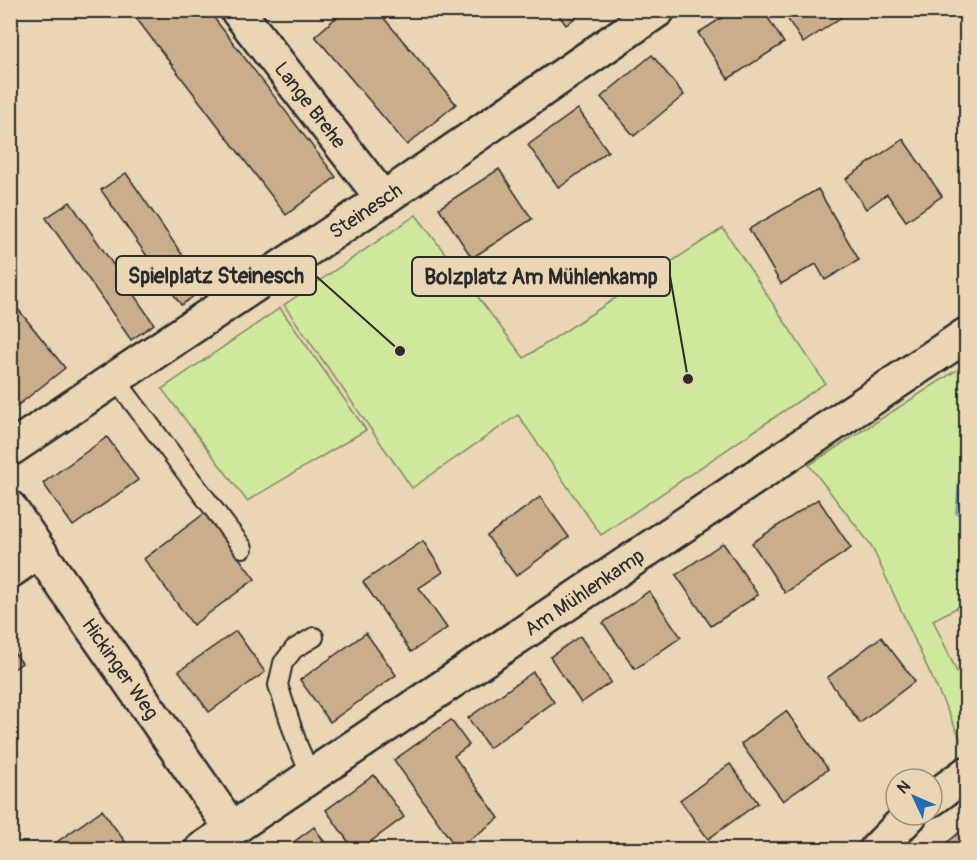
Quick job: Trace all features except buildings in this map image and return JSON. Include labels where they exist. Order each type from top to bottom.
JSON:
[{"type":"street","name":"Lange Brehe","points":[[237,10],[383,199]]},
{"type":"street","name":"Steinesch","points":[[10,450],[383,199],[658,10]]},
{"type":"street","name":"Am Mühlenkamp","points":[[201,849],[966,335]]},
{"type":"street","name":"Hickinger Weg","points":[[10,508],[232,829]]},
{"type":"street","points":[[10,571],[39,551]]},
{"type":"street","points":[[944,790],[966,774]]},
{"type":"street","points":[[876,849],[898,827]]},
{"type":"lane","points":[[116,380],[243,548]]},
{"type":"lane","points":[[311,776],[298,746],[278,685],[283,663],[294,649],[314,637]]},
{"type":"green space","points":[[416,215],[524,358],[723,228],[825,383],[601,535],[518,415],[412,488],[284,305]]},
{"type":"green space","points":[[280,308],[366,430],[247,501],[162,389]]},
{"type":"green space","points":[[966,364],[966,603],[933,620],[966,692],[965,749],[871,545],[809,465]]},
{"type":"water","points":[[966,474],[966,517],[956,513],[959,480]]},
{"type":"place","name":"Spielplatz Steinesch","points":[[400,351]]},
{"type":"place","name":"Bolzplatz Am Mühlenkamp","points":[[688,379]]}]
